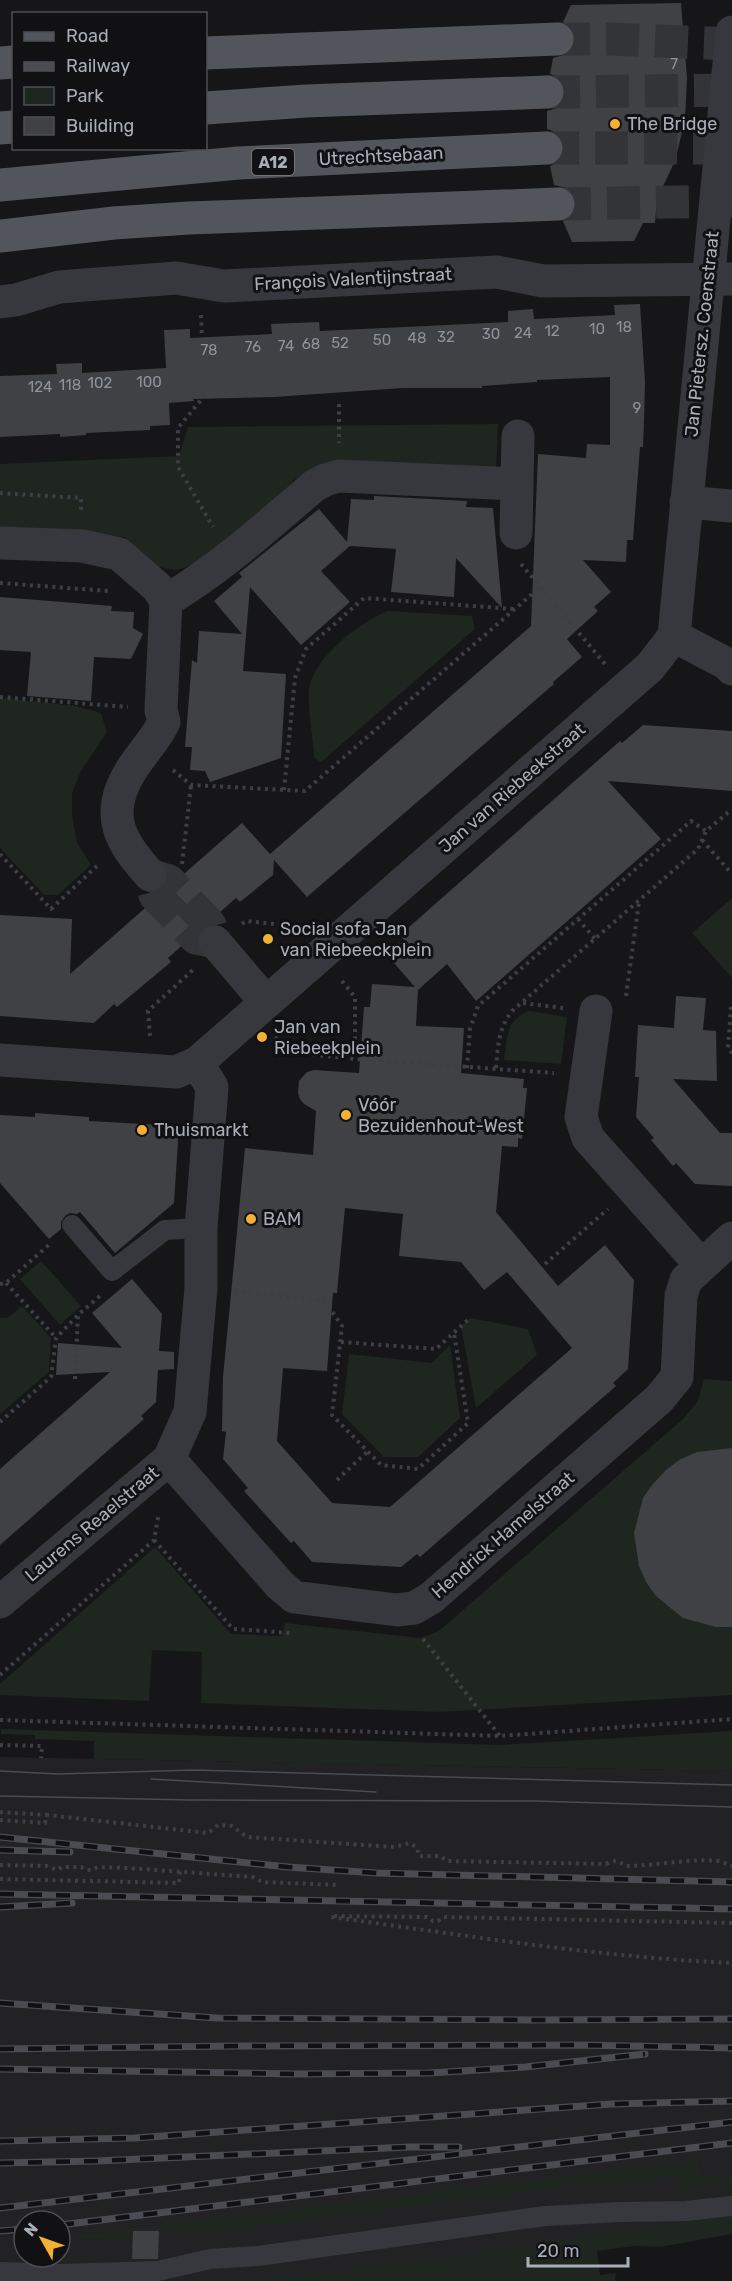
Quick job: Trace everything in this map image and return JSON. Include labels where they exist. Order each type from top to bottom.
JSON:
[{"type":"main road","points":[[207,53],[557,39]]},
{"type":"main road","points":[[207,108],[306,101],[547,92]]},
{"type":"main road","name":"Utrechtsebaan","points":[[0,185],[239,163],[546,148]]},
{"type":"main road","points":[[0,236],[189,218],[558,204]]},
{"type":"street","name":"Jan Pietersz. Coenstraat","points":[[674,636],[686,502],[720,280],[732,32]]},
{"type":"street","name":"François Valentijnstraat","points":[[0,302],[16,300],[59,287],[176,278],[224,286],[497,272],[543,281],[720,280]]},
{"type":"street","points":[[516,533],[518,436]]},
{"type":"street","points":[[162,595],[198,582],[325,480],[339,476],[517,484]]},
{"type":"street","points":[[686,502],[732,506]]},
{"type":"street","points":[[0,543],[82,546],[119,554],[162,595],[161,710],[164,722],[155,740],[137,762],[118,795],[117,824],[123,841],[132,855],[163,874]]},
{"type":"street","points":[[674,636],[727,664],[732,669]]},
{"type":"street","name":"Jan van Riebeekstraat","points":[[266,1002],[346,935],[650,667],[674,636]]},
{"type":"street","points":[[0,1060],[176,1072],[197,1063],[266,1002],[215,942]]},
{"type":"street","points":[[596,1011],[581,1117],[588,1138],[702,1265]]},
{"type":"street","name":"Laurens Reaelstraat","points":[[0,1602],[169,1459],[190,1412],[201,1288],[201,1228],[212,1087],[197,1063]]},
{"type":"street","name":"Hendrick Hamelstraat","points":[[169,1459],[280,1585],[294,1597],[396,1610],[414,1608],[431,1598],[659,1399],[677,1377],[681,1296],[686,1280],[732,1238]]},
{"type":"lane","points":[[72,1225],[112,1271],[165,1230],[201,1228]]},
{"type":"lane","points":[[0,2272],[70,2274],[158,2271],[210,2259],[258,2256],[545,2216],[686,2211],[732,2206]]},
{"type":"path","points":[[205,394],[177,428],[178,467],[231,557]]},
{"type":"path","points":[[0,493],[81,498],[82,546]]},
{"type":"path","points":[[516,533],[505,543],[539,588],[605,664],[613,658]]},
{"type":"path","points":[[0,583],[162,595]]},
{"type":"path","points":[[137,762],[172,770],[191,785],[305,791],[539,588]]},
{"type":"path","points":[[284,790],[295,678],[306,649],[364,598],[515,609]]},
{"type":"path","points":[[0,697],[161,710]]},
{"type":"path","points":[[163,874],[182,864],[191,785]]},
{"type":"path","points":[[496,1068],[503,1022],[512,1011],[698,849],[706,831],[731,810]]},
{"type":"path","points":[[467,1068],[470,1029],[478,1006],[691,821],[706,831]]},
{"type":"path","points":[[702,840],[732,874]]},
{"type":"path","points":[[0,854],[51,909],[123,841]]},
{"type":"path","points":[[578,919],[596,939]]},
{"type":"path","points":[[266,1002],[273,1036],[288,1052],[467,1068],[587,1075]]},
{"type":"path","points":[[731,1007],[728,1048],[732,1053]]},
{"type":"path","points":[[545,1264],[632,1187]]},
{"type":"path","points":[[0,1284],[6,1283],[72,1225]]},
{"type":"path","points":[[0,1422],[51,1377],[56,1338],[78,1315],[118,1281],[112,1271]]},
{"type":"path","points":[[6,1283],[56,1338]]},
{"type":"path","points":[[201,1288],[325,1301],[342,1326],[332,1415],[381,1465],[418,1469],[468,1424],[454,1333]]},
{"type":"path","points":[[75,1379],[78,1315]]},
{"type":"path","points":[[341,1342],[436,1349],[470,1318]]},
{"type":"path","points":[[337,1480],[368,1452]]},
{"type":"path","points":[[0,1675],[154,1540],[169,1459]]},
{"type":"path","points":[[396,1610],[426,1642],[500,1736]]},
{"type":"path","points":[[0,1720],[500,1736],[732,1719]]},
{"type":"path","points":[[0,1745],[42,1746],[41,1758]]},
{"type":"path","points":[[0,1812],[35,1813],[208,1833],[218,1825],[232,1826],[247,1837],[394,1847],[410,1843],[417,1848],[419,1856],[440,1856],[447,1861],[606,1864],[614,1860],[625,1866],[650,1866],[662,1862],[722,1862],[732,1866]]},
{"type":"path","points":[[0,1821],[45,1824],[47,1815]]},
{"type":"path","points":[[0,1865],[47,1866],[57,1870],[62,1867],[81,1867],[92,1870],[98,1867],[180,1871],[253,1878],[262,1882],[338,1885]]},
{"type":"path","points":[[0,1880],[179,1883],[180,1871]]},
{"type":"path","points":[[732,1923],[443,1917],[438,1921],[433,1921],[427,1917],[331,1916],[587,1952],[732,1963]]},
{"type":"shaded area","points":[[0,1757],[732,1771],[732,2219],[302,2281],[0,2281]]},
{"type":"green space","points":[[498,424],[496,468],[314,469],[294,480],[238,537],[201,563],[176,570],[158,567],[125,537],[0,530],[0,464],[179,456],[188,427]]},
{"type":"green space","points":[[388,611],[472,616],[475,629],[321,762],[314,758],[309,700],[312,679],[327,655],[339,643],[364,624]]},
{"type":"green space","points":[[0,698],[76,706],[101,713],[107,732],[81,771],[72,793],[72,815],[77,843],[91,865],[58,895],[44,895],[0,848]]},
{"type":"green space","points":[[732,898],[732,978],[692,933]]},
{"type":"green space","points":[[529,1011],[567,1017],[561,1064],[504,1060],[507,1037],[512,1025],[516,1019]]},
{"type":"green space","points":[[41,1261],[81,1306],[60,1325],[20,1279]]},
{"type":"green space","points":[[22,1306],[51,1338],[49,1372],[0,1414],[0,1318],[7,1318]]},
{"type":"green space","points":[[470,1318],[528,1329],[537,1355],[476,1408],[461,1326]]},
{"type":"green space","points":[[450,1345],[460,1418],[418,1457],[384,1457],[342,1414],[349,1354],[432,1363]]},
{"type":"green space","points":[[704,1379],[732,1381],[732,1695],[439,1712],[201,1703],[202,1652],[152,1650],[149,1701],[0,1695],[0,1684],[155,1547],[231,1634],[282,1636],[285,1623],[420,1638],[439,1631],[683,1419],[698,1401]]},
{"type":"green space","points":[[1,1729],[500,1745],[732,1731],[732,1771],[94,1759],[94,1741],[35,1739],[35,1735],[1,1734]]},
{"type":"green space","points":[[698,2160],[702,2176],[732,2175],[732,2183],[681,2191],[678,2176],[599,2187],[594,2184],[199,2234],[159,2235],[158,2231],[133,2231],[133,2238],[78,2239],[78,2235]]},
{"type":"green space","points":[[732,2214],[732,2234],[660,2247],[635,2246],[597,2251],[600,2275],[616,2273],[615,2281],[258,2281],[496,2251]]},
{"type":"building","name":"The Bridge","points":[[681,3],[687,78],[685,120],[675,161],[657,199],[655,223],[643,223],[634,241],[572,242],[563,221],[574,213],[577,203],[567,188],[554,185],[550,166],[562,157],[565,147],[561,137],[547,129],[547,111],[557,108],[564,100],[566,92],[562,82],[550,74],[553,58],[567,54],[574,47],[576,39],[572,29],[563,22],[571,5]]},
{"type":"building","points":[[640,304],[645,382],[644,421],[633,540],[627,540],[626,562],[583,560],[611,592],[594,607],[598,611],[567,639],[582,657],[553,682],[554,684],[307,897],[274,860],[273,875],[240,902],[236,898],[168,958],[171,962],[117,1007],[114,1004],[94,1023],[0,1016],[0,915],[72,919],[70,974],[242,823],[270,854],[531,626],[538,454],[586,458],[587,444],[610,445],[610,377],[537,380],[537,382],[482,386],[482,388],[403,388],[274,397],[193,399],[194,401],[169,403],[170,425],[150,426],[150,430],[86,433],[86,435],[60,437],[60,434],[0,437],[0,376],[57,374],[56,364],[82,363],[82,373],[166,368],[164,330],[190,329],[190,338],[272,334],[271,324],[319,322],[320,331],[508,322],[508,311],[533,309],[534,319],[615,315],[614,305]]},
{"type":"building","points":[[374,496],[467,501],[466,507],[493,508],[502,608],[456,558],[454,597],[391,592],[396,549],[350,546],[321,571],[350,602],[301,645],[250,587],[243,671],[286,674],[281,758],[210,782],[205,771],[190,770],[192,747],[185,747],[192,660],[197,663],[199,631],[242,634],[214,601],[242,577],[239,573],[319,509],[347,542],[351,499],[374,500]]},
{"type":"building","points":[[0,597],[112,606],[111,611],[134,612],[133,628],[143,634],[131,659],[94,657],[91,701],[27,696],[31,652],[0,650]]},
{"type":"building","points":[[643,725],[732,731],[732,791],[608,781],[661,839],[476,1001],[447,964],[418,990],[416,1026],[464,1028],[461,1073],[524,1079],[523,1088],[527,1088],[522,1139],[518,1138],[518,1147],[502,1146],[496,1212],[558,1286],[605,1245],[634,1280],[628,1369],[613,1383],[616,1386],[420,1557],[417,1554],[401,1567],[312,1562],[294,1541],[291,1543],[244,1491],[248,1488],[223,1459],[226,1432],[222,1431],[223,1377],[245,1148],[313,1155],[316,1111],[300,1099],[299,1081],[307,1072],[314,1070],[359,1073],[364,1007],[370,1007],[372,984],[415,987],[386,954],[404,940],[400,935],[620,741],[622,743]],"holes":[[[345,1208],[403,1214],[399,1256],[461,1262],[484,1290],[507,1272],[572,1348],[390,1507],[332,1503],[277,1441],[283,1368],[327,1371],[333,1293],[337,1293]]]},
{"type":"building","points":[[676,996],[706,998],[703,1030],[716,1031],[717,1081],[673,1079],[720,1133],[732,1133],[732,1186],[695,1184],[676,1163],[673,1166],[651,1140],[654,1138],[636,1117],[639,1077],[635,1077],[638,1025],[674,1028]]},
{"type":"building","points":[[35,1113],[89,1117],[89,1121],[179,1126],[174,1203],[115,1253],[80,1212],[65,1216],[61,1222],[61,1229],[49,1239],[0,1183],[0,1115],[35,1117]]},
{"type":"building","points":[[132,1279],[162,1314],[159,1351],[174,1352],[174,1369],[158,1370],[156,1402],[141,1416],[144,1419],[0,1545],[0,1469],[110,1372],[56,1375],[58,1343],[122,1348],[92,1313]]},
{"type":"building","points":[[732,1448],[732,1627],[716,1627],[683,1618],[656,1596],[639,1566],[634,1533],[643,1498],[666,1470],[679,1460],[697,1452]]},
{"type":"building","points":[[133,2231],[159,2231],[158,2259],[132,2259]]},
{"type":"tunnel","points":[[557,39],[732,44]]},
{"type":"tunnel","points":[[547,92],[732,90]]},
{"type":"tunnel","points":[[546,148],[732,148]]},
{"type":"tunnel","points":[[558,204],[732,201]]},
{"type":"tunnel","points":[[150,875],[169,881],[210,925],[215,942],[196,938],[155,895],[150,875]]},
{"type":"tram line","points":[[0,1771],[58,1774],[195,1770],[732,1785]]},
{"type":"tram line","points":[[151,1779],[376,1792]]},
{"type":"tram line","points":[[0,1796],[191,1800],[535,1801],[732,1807]]},
{"type":"railway","points":[[0,1837],[288,1867],[376,1873],[732,1882]]},
{"type":"railway","points":[[0,1850],[70,1852]]},
{"type":"railway","points":[[0,1894],[732,1909]]},
{"type":"railway","points":[[0,1907],[72,1903]]},
{"type":"railway","points":[[0,2003],[217,2018],[732,2019]]},
{"type":"railway","points":[[0,2049],[579,2045],[732,2048]]},
{"type":"railway","points":[[0,2069],[296,2074],[430,2073],[525,2067],[645,2054]]},
{"type":"railway","points":[[0,2141],[135,2138],[611,2104],[732,2101]]},
{"type":"railway","points":[[0,2208],[732,2122]]},
{"type":"railway","points":[[72,2224],[732,2143]]},
{"type":"railway","points":[[0,2163],[459,2147]]},
{"type":"railway","points":[[0,2231],[12,2230]]},
{"type":"place","name":"The Bridge","points":[[615,124]]},
{"type":"place","name":"Social sofa Jan van Riebeeckplein","points":[[268,939]]},
{"type":"place","name":"Jan van Riebeekplein","points":[[262,1037]]},
{"type":"place","name":"Vóór Bezuidenhout-West","points":[[346,1115]]},
{"type":"place","name":"Thuismarkt","points":[[142,1130]]},
{"type":"place","name":"BAM","points":[[251,1219]]}]
